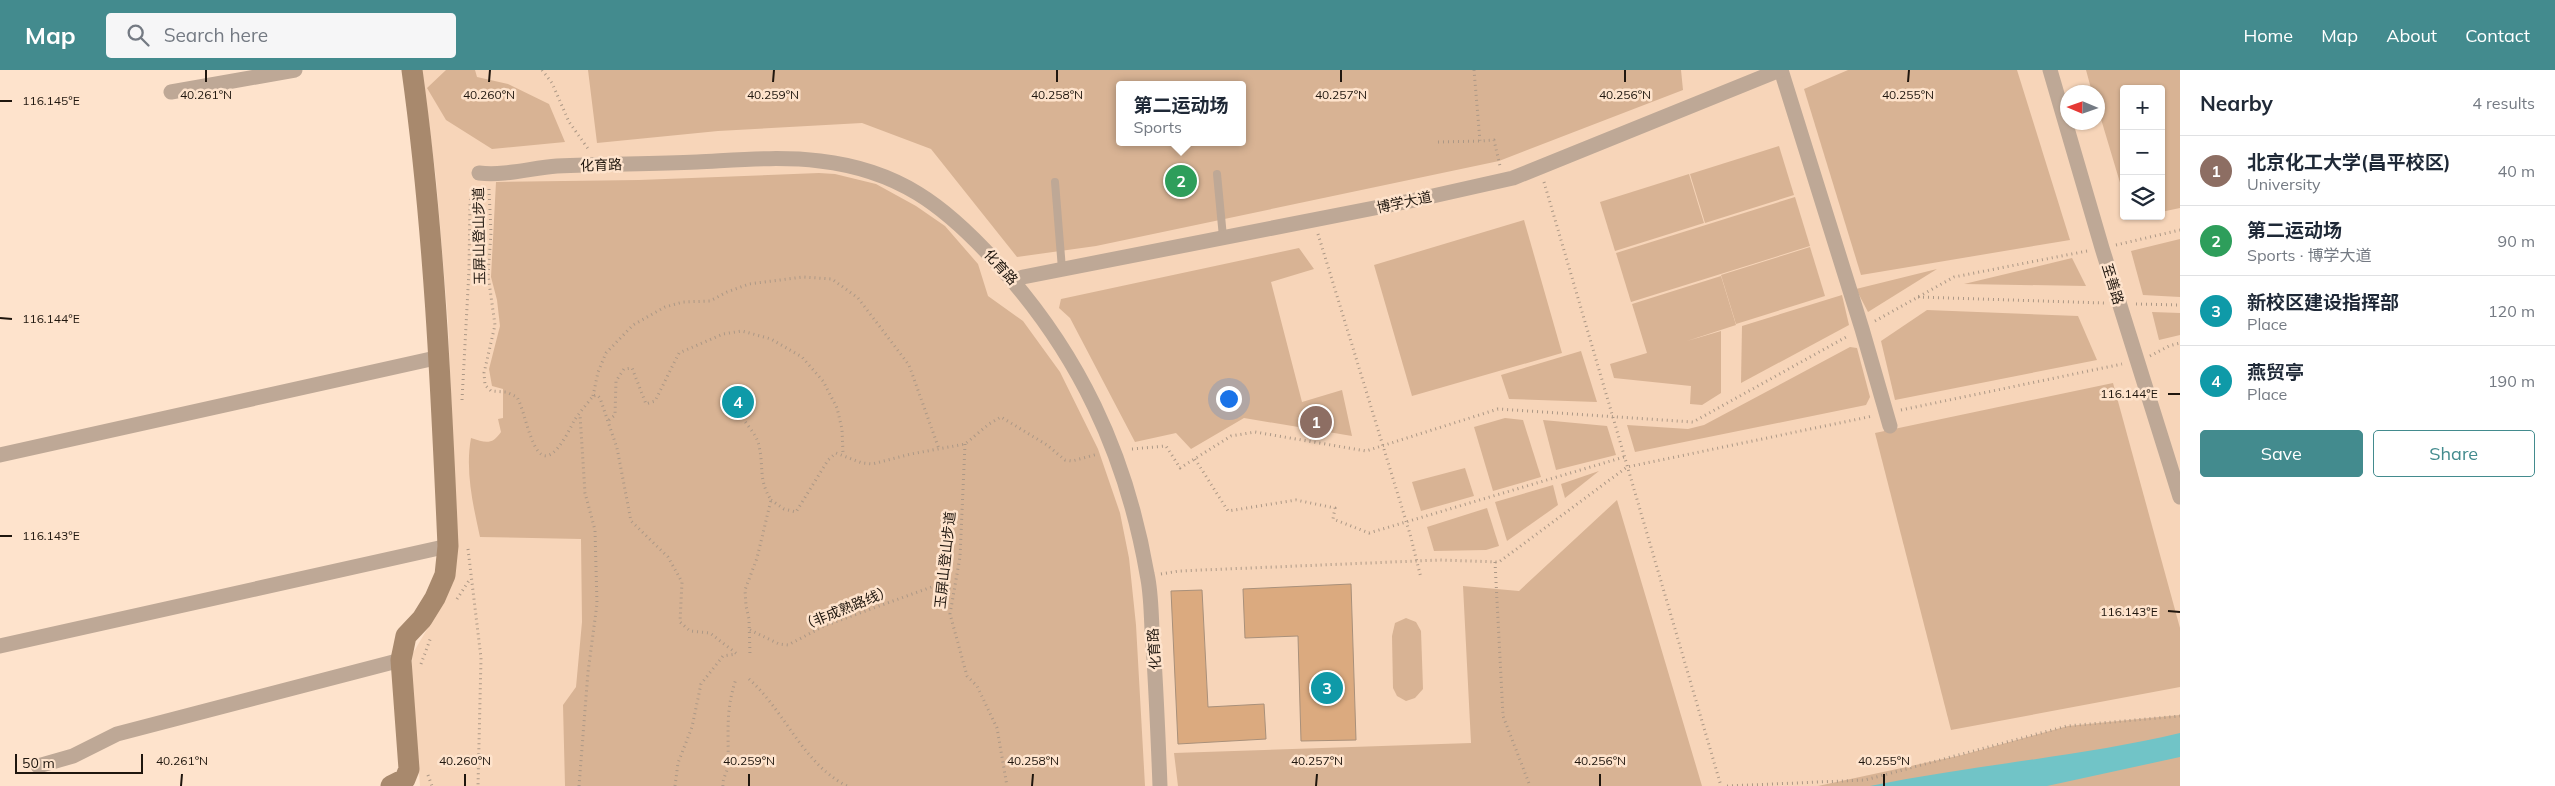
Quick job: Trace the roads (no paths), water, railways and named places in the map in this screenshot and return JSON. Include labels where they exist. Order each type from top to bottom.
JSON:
[{"type":"street","points":[[171,92],[295,70]]},
{"type":"street","points":[[391,786],[405,779],[409,768],[401,660],[406,636],[427,612],[458,543],[424,161],[412,70]]},
{"type":"street","points":[[1780,70],[1862,328],[1887,419]]},
{"type":"street","name":"博学大道","points":[[1014,282],[1023,277],[1313,220],[1512,178],[1780,70]]},
{"type":"street","name":"至善路","points":[[2050,70],[2102,248],[2180,497]]},
{"type":"street","name":"化育路","points":[[484,174],[554,166],[794,159],[822,161],[877,174],[918,193],[942,209],[968,232],[1034,304],[1064,347],[1115,451],[1129,492],[1148,576],[1156,676],[1160,786]]},
{"type":"street","points":[[0,455],[440,357]]},
{"type":"street","points":[[0,646],[458,543]]},
{"type":"street","points":[[38,766],[73,756],[117,734],[401,660]]},
{"type":"lane","points":[[1217,174],[1223,237]]},
{"type":"lane","points":[[1055,182],[1062,269]]},
{"type":"water","points":[[2180,733],[2180,757],[2047,786],[1870,786],[1948,772],[2064,755]]},
{"type":"place","name":"第二运动场","points":[[1181,181]]},
{"type":"place","name":"燕贸亭","points":[[738,402]]},
{"type":"place","name":"北京化工大学(昌平校区)","points":[[1316,422]]},
{"type":"place","name":"新校区建设指挥部","points":[[1327,688]]}]
